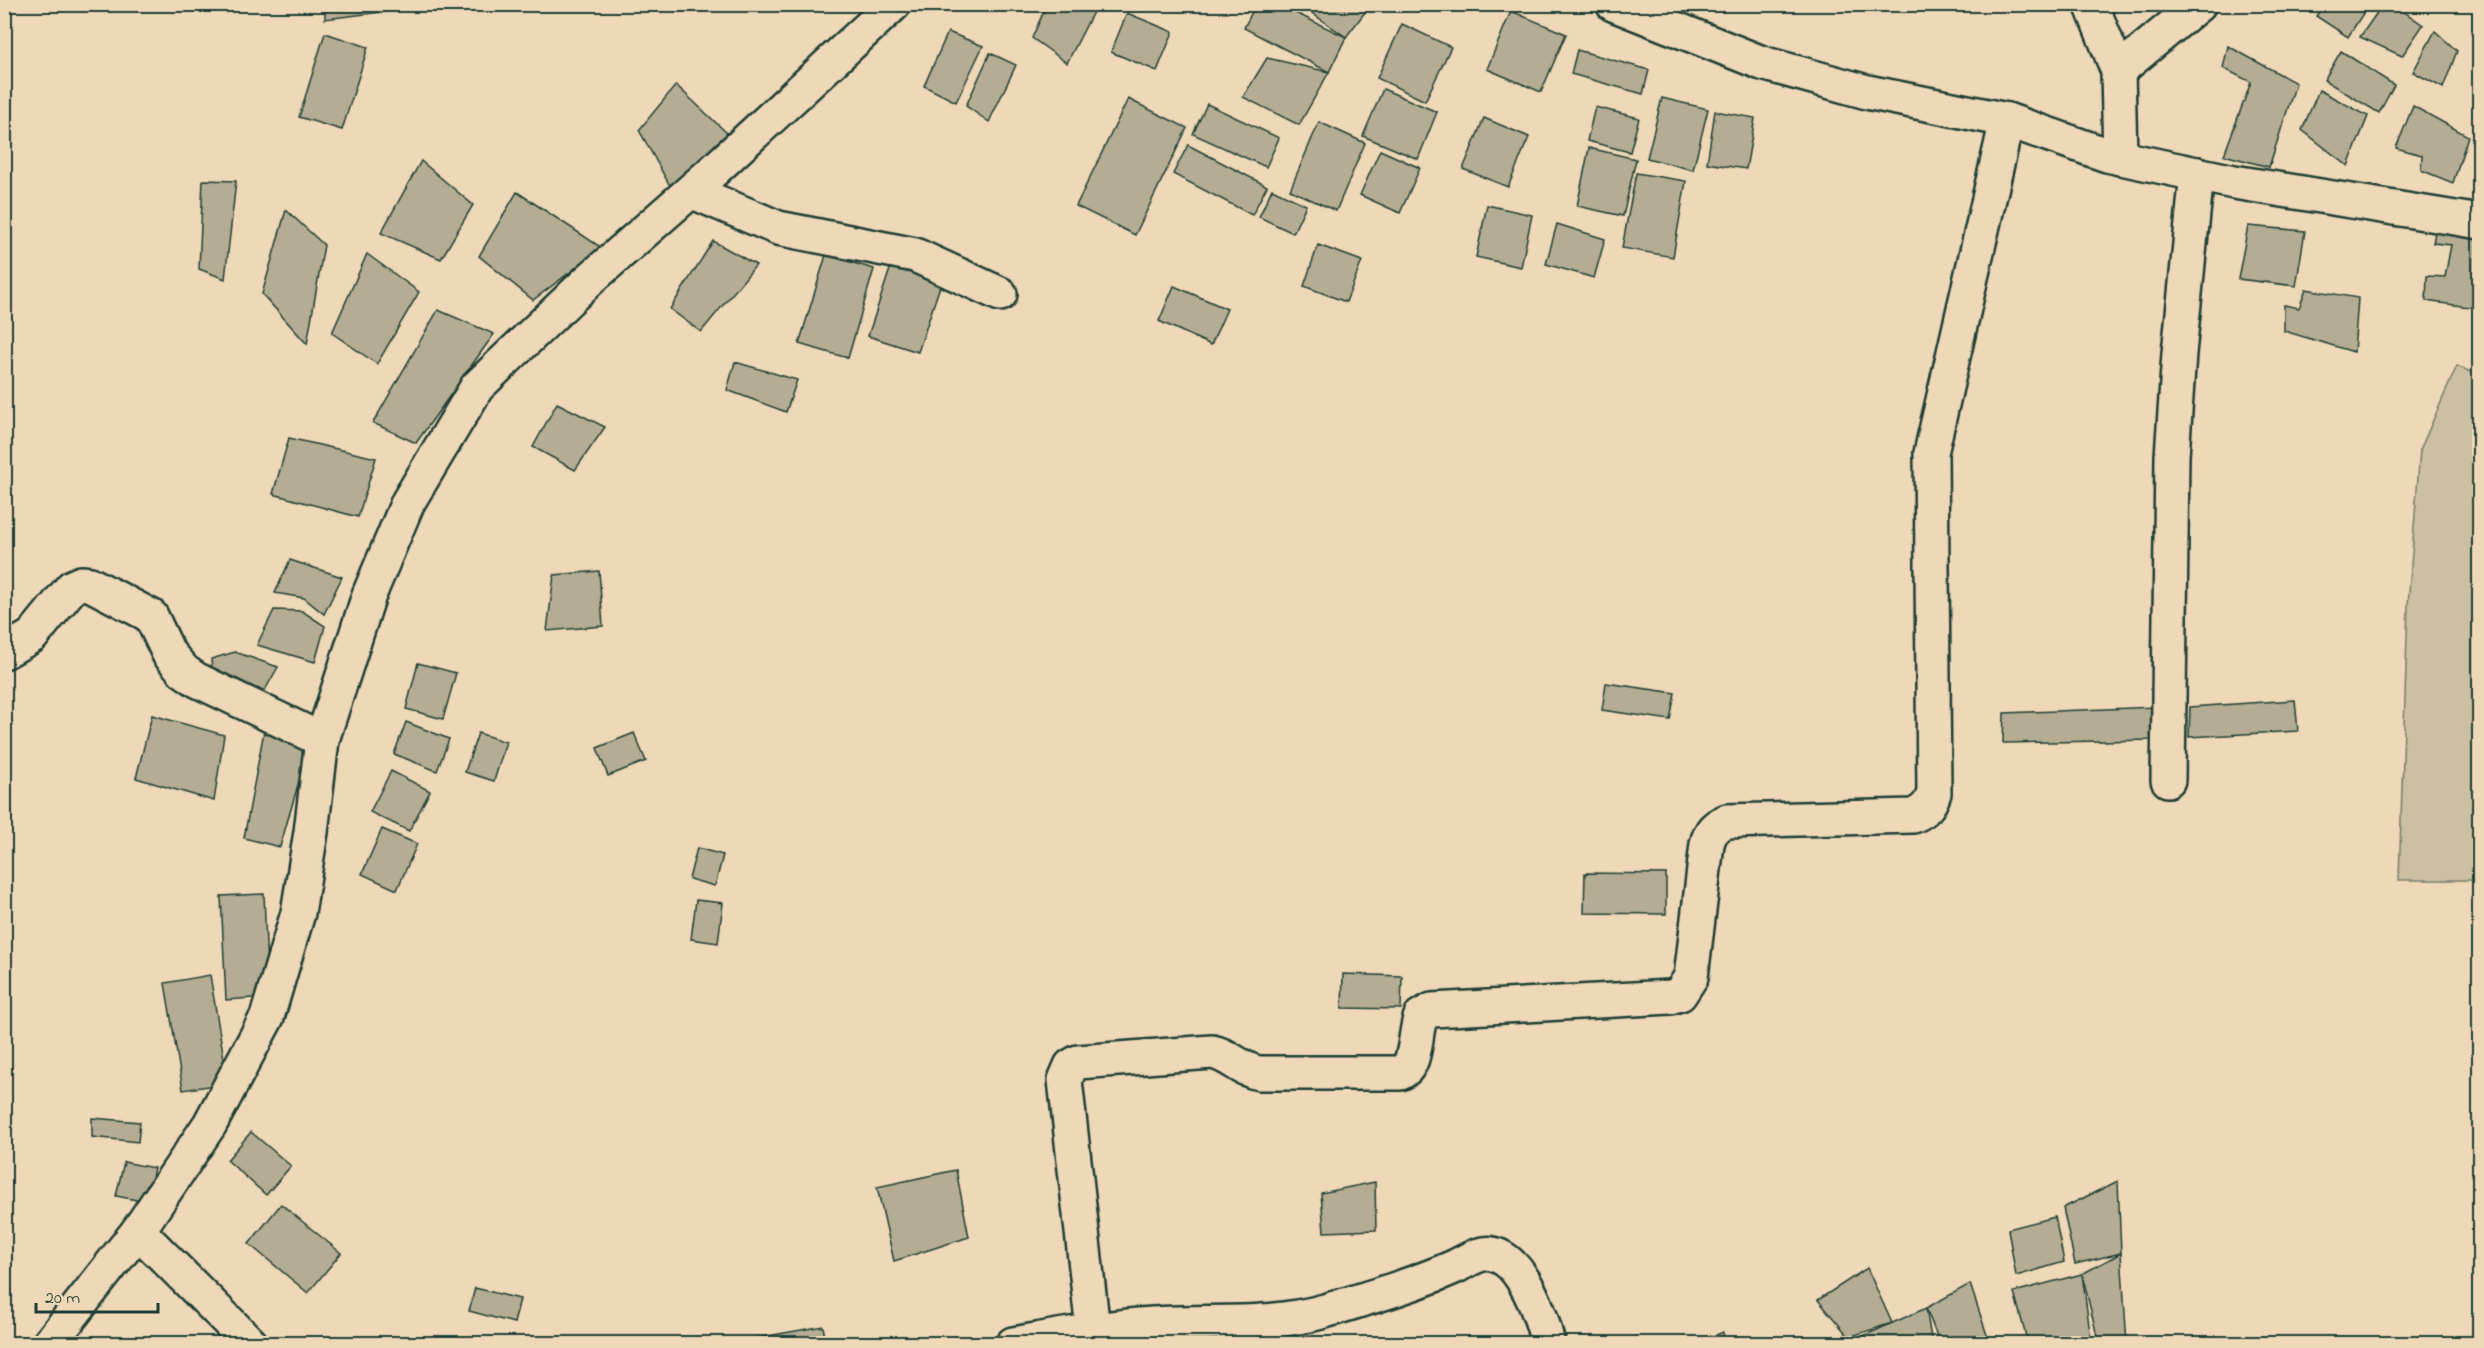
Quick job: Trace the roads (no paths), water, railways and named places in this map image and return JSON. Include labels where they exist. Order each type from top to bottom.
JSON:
[{"type":"street","points":[[49,1344],[138,1231],[210,1124],[267,1017],[298,913],[322,740],[369,595],[408,502],[477,387],[588,281],[691,191],[894,4]]},
{"type":"street","points":[[1613,4],[1762,63],[1867,92],[2007,120],[2120,158],[2234,182],[2480,222]]},
{"type":"street","points":[[2091,4],[2118,70],[2120,158]]},
{"type":"street","points":[[2118,70],[2199,4]]},
{"type":"street","points":[[1093,1330],[1065,1080],[1066,1072],[1071,1066],[1078,1062],[1212,1052],[1226,1056],[1245,1069],[1259,1073],[1400,1073],[1405,1071],[1411,1061],[1421,1016],[1432,1010],[1670,997],[1680,994],[1691,977],[1707,844],[1709,835],[1716,826],[1727,821],[1913,816],[1923,812],[1930,804],[1934,792],[1931,453],[2007,120]]},
{"type":"street","points":[[2168,780],[2172,456],[2179,353],[2198,174]]},
{"type":"street","points":[[691,191],[778,228],[915,255],[1000,294]]},
{"type":"street","points":[[4,652],[32,636],[72,587],[81,583],[90,584],[151,616],[168,654],[184,671],[197,680],[322,740]]},
{"type":"street","points":[[138,1231],[251,1344]]},
{"type":"street","points":[[1013,1344],[1093,1330],[1152,1324],[1264,1322],[1295,1318],[1377,1294],[1440,1273],[1480,1255],[1491,1253],[1502,1258],[1519,1274],[1532,1295],[1548,1344]]}]
